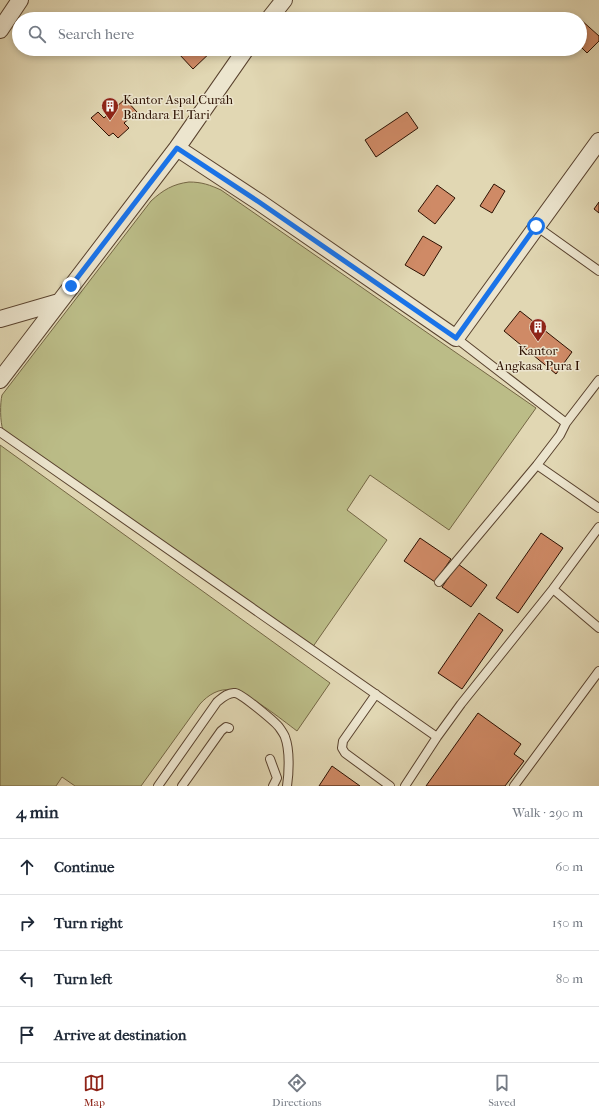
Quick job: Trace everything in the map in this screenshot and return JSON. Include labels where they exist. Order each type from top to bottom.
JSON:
[{"type":"street","points":[[275,12],[284,0]]},
{"type":"street","points":[[0,30],[11,6]]},
{"type":"street","points":[[0,380],[177,148],[241,56]]},
{"type":"street","points":[[177,148],[259,202],[456,338],[599,141]]},
{"type":"street","points":[[0,319],[59,302]]},
{"type":"lane","points":[[536,226],[599,271]]},
{"type":"lane","points":[[456,338],[566,423]]},
{"type":"lane","points":[[439,582],[537,465],[560,434],[566,423],[599,380]]},
{"type":"lane","points":[[0,432],[437,737]]},
{"type":"lane","points":[[537,465],[599,508]]},
{"type":"lane","points":[[405,786],[437,737],[461,704],[553,589],[599,528]]},
{"type":"lane","points":[[553,589],[599,628]]},
{"type":"lane","points":[[514,786],[599,671]]},
{"type":"lane","points":[[158,786],[217,702],[225,695],[235,693],[244,697],[278,726],[285,737],[288,746],[287,786]]},
{"type":"lane","points":[[376,694],[343,741],[342,748],[345,753],[390,786]]},
{"type":"lane","points":[[182,786],[221,730],[226,727],[229,728]]},
{"type":"lane","points":[[270,759],[277,778],[272,786]]},
{"type":"green space","points":[[189,182],[206,184],[221,190],[536,408],[449,530],[370,475],[347,510],[387,540],[312,648],[3,430],[2,427],[2,395],[151,201],[168,188]]},
{"type":"green space","points":[[0,445],[330,683],[297,731],[265,707],[247,696],[231,690],[222,690],[210,695],[200,704],[141,786],[75,786],[62,777],[56,786],[0,786]]},
{"type":"building","points":[[587,25],[599,36],[599,41],[587,53]]},
{"type":"building","points":[[181,56],[207,56],[193,69]]},
{"type":"building","name":"Kantor Aspal Curah Bandara El Tari","points":[[125,99],[137,112],[124,123],[129,128],[118,138],[113,133],[109,136],[91,118],[98,112],[104,118]]},
{"type":"building","points":[[407,112],[418,128],[376,157],[365,140]]},
{"type":"building","points":[[494,184],[505,191],[492,213],[480,206]]},
{"type":"building","points":[[437,185],[455,198],[435,224],[418,211]]},
{"type":"building","points":[[599,202],[599,213],[594,209]]},
{"type":"building","points":[[423,236],[442,247],[424,276],[405,265]]},
{"type":"building","name":"Kantor Angkasa Pura I","points":[[520,311],[572,352],[556,374],[504,331]]},
{"type":"building","points":[[541,533],[563,548],[518,613],[496,598]]},
{"type":"building","points":[[420,538],[451,559],[435,582],[404,561]]},
{"type":"building","points":[[458,564],[487,585],[471,607],[442,587]]},
{"type":"building","points":[[479,613],[503,630],[462,689],[438,673]]},
{"type":"building","points":[[478,713],[521,744],[514,754],[524,761],[505,786],[426,786]]},
{"type":"building","points":[[332,766],[360,786],[319,786]]},
{"type":"place","name":"Kantor Aspal Curah Bandara El Tari","points":[[110,121]]},
{"type":"place","name":"Kantor Angkasa Pura I","points":[[538,342]]},
{"type":"route","points":[[71,286],[177,148],[340,257],[456,338],[536,226]]}]
